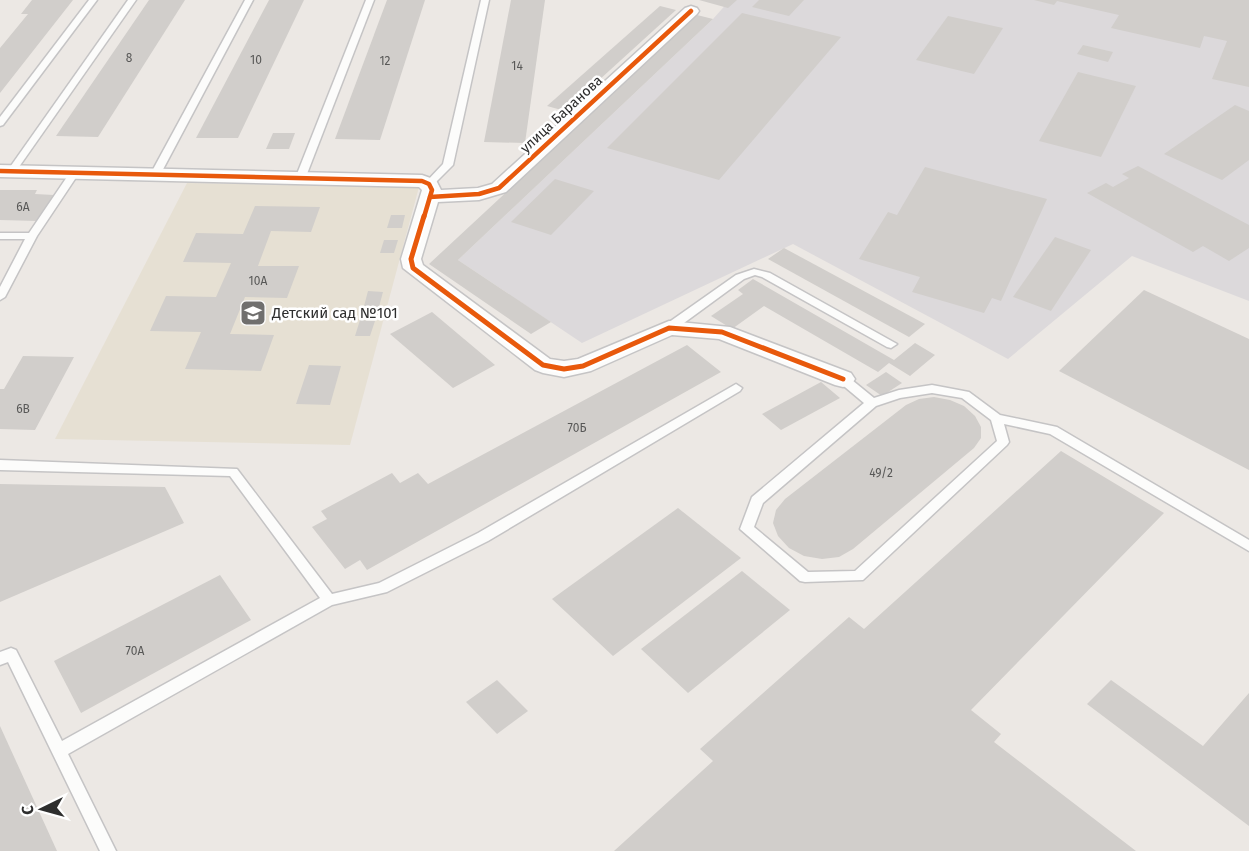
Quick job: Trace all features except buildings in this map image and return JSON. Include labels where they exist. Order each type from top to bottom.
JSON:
[{"type":"street","name":"улица Баранова","points":[[5,171],[422,182],[430,190],[479,194],[499,188],[691,11]]},
{"type":"street","points":[[430,190],[411,259],[413,268],[543,365],[564,369],[583,366],[669,328],[722,333],[843,379]]},
{"type":"lane","points":[[0,123],[93,0]]},
{"type":"lane","points":[[5,171],[132,0]]},
{"type":"lane","points":[[155,175],[249,0]]},
{"type":"lane","points":[[300,178],[370,0]]},
{"type":"lane","points":[[430,190],[448,165],[485,0]]},
{"type":"lane","points":[[0,297],[22,260],[32,236],[74,173]]},
{"type":"lane","points":[[0,236],[32,236]]},
{"type":"lane","points":[[669,328],[740,277],[754,272],[766,275],[891,344]]},
{"type":"lane","points":[[843,379],[872,403]]},
{"type":"lane","points":[[59,751],[329,600],[382,588],[483,537],[736,388]]},
{"type":"lane","points":[[996,418],[1003,442],[858,576],[805,578],[747,529],[757,500],[872,403],[899,394],[932,389],[965,395],[996,418],[1053,430],[1249,546]]},
{"type":"lane","points":[[0,465],[233,472],[329,600]]},
{"type":"lane","points":[[0,659],[11,654],[108,851]]},
{"type":"shaded area","points":[[730,0],[1249,0],[1249,301],[1132,256],[1008,359],[793,244],[582,343],[458,260],[713,19]]},
{"type":"shaded area","name":"Детский сад №101","points":[[187,183],[419,187],[350,445],[55,439]]},
{"type":"cycle path","points":[[430,197],[479,194],[499,188],[691,11]]},
{"type":"cycle path","points":[[0,171],[422,181],[429,184],[432,190],[411,259],[413,268],[543,365],[564,369],[583,366],[669,328],[722,332],[843,379]]},
{"type":"place","name":"Детский сад №101","points":[[253,313]]}]
